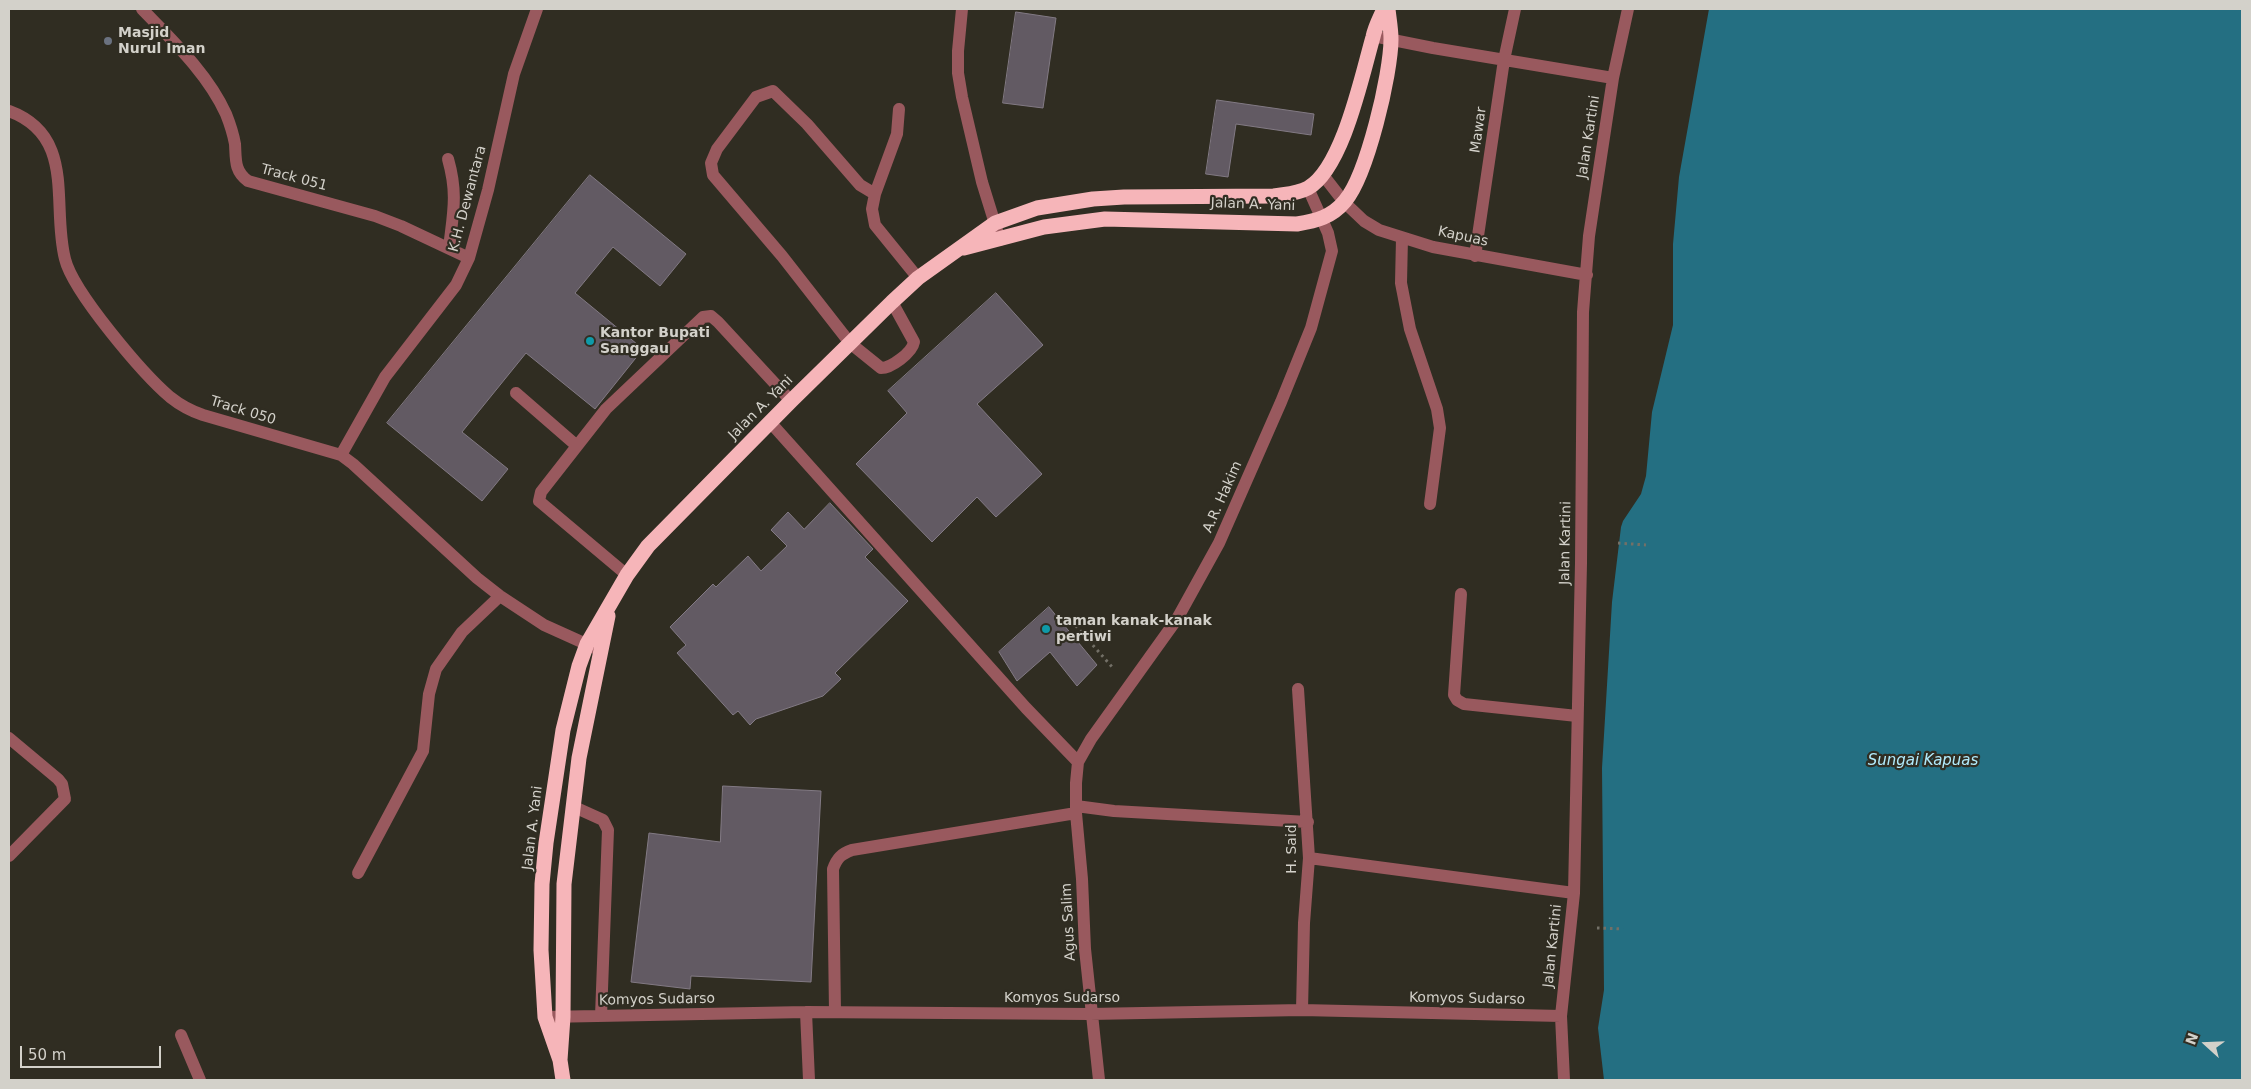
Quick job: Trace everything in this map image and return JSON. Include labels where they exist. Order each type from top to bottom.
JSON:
[{"type":"highway","name":"Jalan A. Yani","points":[[563,1080],[560,1060],[545,1017],[541,950],[542,884],[546,843],[563,730],[579,666],[587,644],[627,575],[648,546],[892,302],[918,278],[995,223],[1038,208],[1093,199],[1274,196],[1295,193],[1308,188],[1323,176],[1334,159],[1364,72],[1373,36],[1386,9]]},
{"type":"highway","name":"Jalan A. Yani","points":[[958,250],[1044,227],[1105,219],[1297,224],[1322,219],[1344,202],[1354,186],[1370,144],[1383,90],[1391,40],[1386,9]]},
{"type":"highway","name":"Jalan A. Yani","points":[[560,1060],[563,1017],[564,884],[572,806],[587,716],[602,651],[609,607]]},
{"type":"street","name":"Track 051","points":[[142,9],[197,70],[225,112],[232,128],[236,166],[241,176],[248,181],[384,219],[469,258]]},
{"type":"street","name":"K.H. Dewantara","points":[[341,455],[385,377],[456,285],[469,258],[488,190],[514,74],[537,9]]},
{"type":"street","points":[[962,9],[958,73],[982,182],[1000,240]]},
{"type":"street","name":"Mawar","points":[[1475,256],[1504,60],[1515,9]]},
{"type":"street","name":"Jalan Kartini","points":[[1564,1080],[1561,1016],[1574,893],[1582,486],[1583,312],[1589,236],[1613,78],[1628,9]]},
{"type":"street","points":[[1373,36],[1613,78]]},
{"type":"street","points":[[875,194],[860,186],[807,124],[773,91],[756,96],[717,149],[711,163],[713,175],[724,190],[782,256],[850,343],[881,368],[887,368],[913,348],[913,337],[892,302]]},
{"type":"street","points":[[900,109],[897,134],[875,194],[872,209],[875,225],[918,278]]},
{"type":"street","name":"Track 050","points":[[9,111],[22,116],[35,125],[55,156],[58,172],[61,238],[65,261],[73,278],[104,323],[170,397],[189,410],[203,415],[341,455],[381,488],[477,578],[500,596],[544,624],[602,651]]},
{"type":"street","points":[[448,159],[455,203],[449,248]]},
{"type":"street","name":"Kapuas","points":[[1323,176],[1344,202],[1364,221],[1379,230],[1433,247],[1587,276]]},
{"type":"street","name":"A.R. Hakim","points":[[1078,762],[1091,739],[1139,675],[1177,619],[1219,543],[1281,402],[1311,328],[1332,251],[1328,233],[1308,188]]},
{"type":"street","points":[[1402,238],[1401,283],[1410,329],[1437,409],[1440,428],[1430,504]]},
{"type":"street","points":[[627,575],[539,501],[541,492],[606,409],[703,317],[711,316],[791,401]]},
{"type":"street","points":[[516,393],[577,446]]},
{"type":"street","points":[[770,422],[1078,762]]},
{"type":"street","points":[[1461,594],[1454,695],[1457,700],[1464,704],[1577,716]]},
{"type":"street","points":[[358,873],[423,751],[428,694],[436,669],[462,632],[500,596]]},
{"type":"street","name":"H. Said","points":[[1298,689],[1309,858],[1304,923],[1302,1010]]},
{"type":"street","points":[[9,738],[58,779],[65,792],[65,799],[9,856]]},
{"type":"street","name":"Agus Salim","points":[[1078,762],[1076,809],[1090,1014],[1099,1080]]},
{"type":"street","points":[[572,806],[604,820],[608,830],[601,1016]]},
{"type":"street","points":[[835,1012],[833,869],[836,860],[842,854],[1076,809],[1308,822]]},
{"type":"street","points":[[1309,858],[1574,893]]},
{"type":"street","name":"Komyos Sudarso","points":[[545,1017],[806,1012],[1090,1014],[1302,1010],[1561,1016]]},
{"type":"street","points":[[806,1012],[809,1080]]},
{"type":"street","points":[[181,1035],[200,1080]]},
{"type":"path","points":[[1618,543],[1646,545]]},
{"type":"path","points":[[1067,616],[1113,668]]},
{"type":"path","points":[[1597,928],[1623,929]]},
{"type":"water","name":"Sungai Kapuas","points":[[1709,9],[2242,9],[2242,1080],[1604,1080],[1598,1028],[1604,990],[1602,768],[1612,602],[1621,527],[1641,494],[1646,476],[1652,412],[1673,325],[1673,244],[1679,177]]},
{"type":"building","points":[[1016,12],[1056,18],[1043,108],[1003,103]]},
{"type":"building","points":[[1217,100],[1314,114],[1311,135],[1236,124],[1228,177],[1206,174]]},
{"type":"building","name":"Kantor Bupati Sanggau","points":[[590,175],[686,254],[660,286],[613,247],[575,293],[643,349],[595,409],[526,353],[462,432],[508,469],[482,501],[387,423]]},
{"type":"building","points":[[996,293],[1043,345],[977,404],[1042,474],[996,517],[977,497],[932,542],[856,464],[907,413],[888,391]]},
{"type":"building","points":[[830,503],[873,549],[865,557],[908,601],[835,673],[841,679],[823,696],[756,719],[750,725],[738,711],[733,715],[677,653],[686,645],[670,627],[713,584],[716,587],[748,556],[761,571],[787,546],[771,530],[788,512],[804,529]]},
{"type":"building","name":"taman kanak-kanak pertiwi","points":[[1049,607],[1097,665],[1077,686],[1050,652],[1017,681],[999,652]]},
{"type":"building","points":[[723,786],[821,791],[811,982],[691,976],[690,989],[631,982],[649,833],[720,842]]},
{"type":"place","name":"Masjid Nurul Iman","points":[[108,41]]},
{"type":"place","name":"Kantor Bupati Sanggau","points":[[590,341]]},
{"type":"place","name":"taman kanak-kanak pertiwi","points":[[1046,629]]}]
